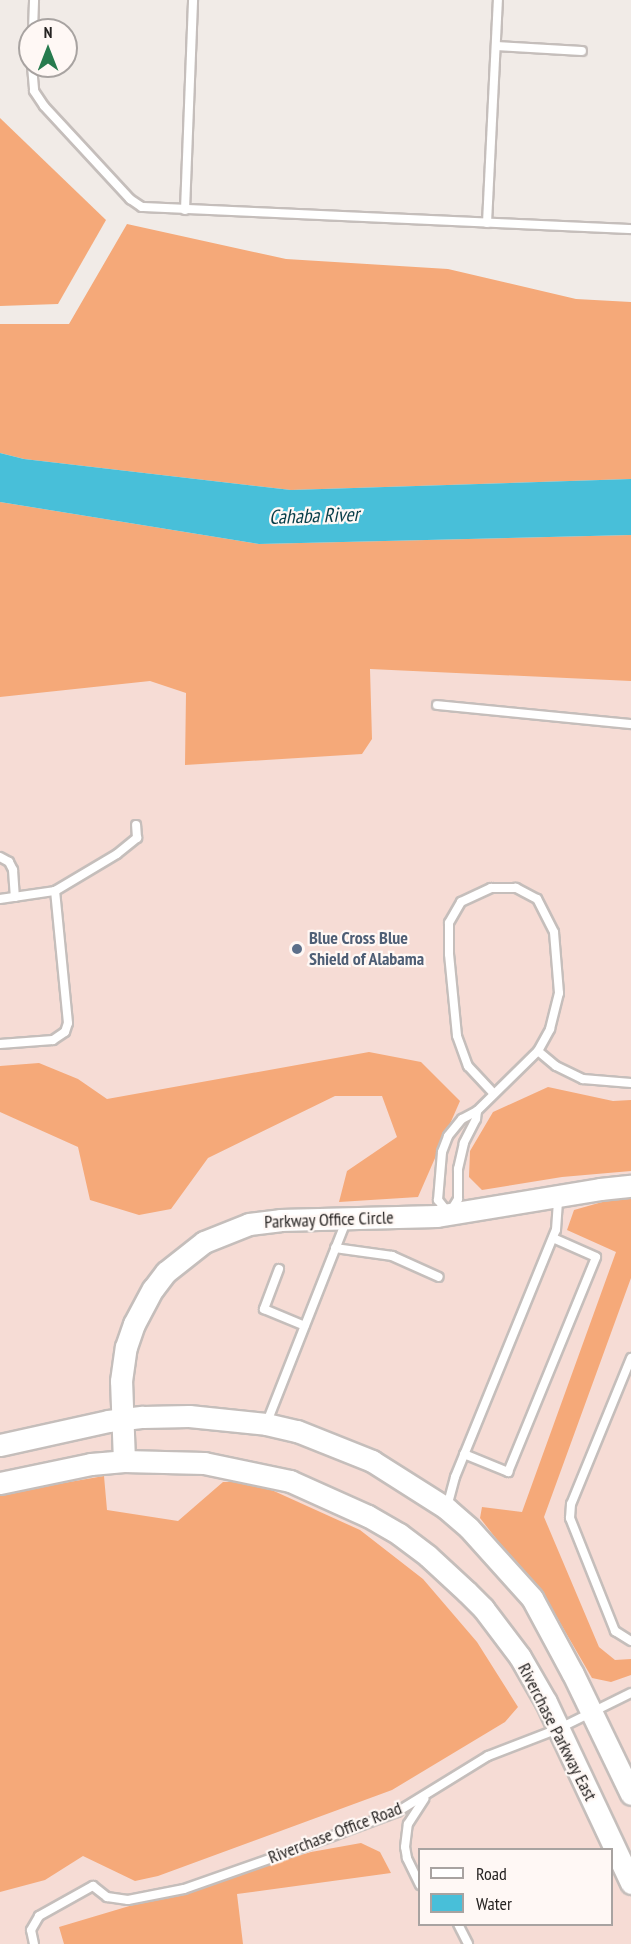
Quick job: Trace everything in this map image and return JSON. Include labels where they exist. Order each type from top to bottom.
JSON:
[{"type":"street","name":"Parkway Office Circle","points":[[124,1461],[121,1381],[126,1347],[134,1324],[153,1289],[179,1260],[210,1239],[249,1224],[280,1220],[347,1220],[449,1214],[631,1186]]},
{"type":"street","points":[[0,1445],[122,1419],[181,1416],[266,1424],[321,1439],[372,1461],[446,1508],[476,1536],[532,1598],[562,1653],[631,1794]]},
{"type":"street","name":"Riverchase Parkway East","points":[[0,1483],[91,1464],[124,1461],[204,1463],[290,1481],[368,1515],[428,1556],[483,1608],[531,1676],[631,1883]]},
{"type":"lane","points":[[33,18],[34,0]]},
{"type":"lane","points":[[185,210],[193,0]]},
{"type":"lane","points":[[487,223],[498,0]]},
{"type":"lane","points":[[496,46],[582,51]]},
{"type":"lane","points":[[33,78],[34,91],[44,106],[130,199],[142,207],[631,230]]},
{"type":"lane","points":[[437,705],[631,724]]},
{"type":"lane","points":[[0,899],[56,891],[117,854],[137,838],[136,825]]},
{"type":"lane","points":[[0,857],[9,862],[13,870],[15,897]]},
{"type":"lane","points":[[477,1111],[476,1119],[464,1143],[458,1169],[458,1199],[449,1214],[438,1200],[442,1152],[448,1136],[462,1119],[477,1111],[538,1051],[550,1029],[559,993],[554,932],[537,899],[516,888],[491,888],[461,902],[449,923],[449,954],[457,1035],[468,1066],[494,1094]]},
{"type":"lane","points":[[0,1044],[52,1040],[65,1032],[68,1023],[56,891]]},
{"type":"lane","points":[[538,1051],[556,1066],[583,1079],[631,1083]]},
{"type":"lane","points":[[446,1508],[464,1455],[556,1230],[558,1196]]},
{"type":"lane","points":[[266,1424],[347,1220]]},
{"type":"lane","points":[[464,1455],[508,1472],[596,1257],[553,1238]]},
{"type":"lane","points":[[335,1248],[392,1256],[439,1277]]},
{"type":"lane","points":[[279,1269],[264,1309],[305,1326]]},
{"type":"lane","points":[[631,1358],[571,1504],[570,1518],[615,1631],[631,1641]]},
{"type":"lane","name":"Riverchase Office Road","points":[[34,1944],[31,1929],[39,1916],[93,1886],[107,1897],[119,1900],[184,1889],[397,1812],[488,1756],[558,1729],[631,1693]]},
{"type":"lane","points":[[418,1881],[406,1858],[406,1834],[413,1814],[427,1795]]},
{"type":"lane","points":[[459,1926],[468,1944]]},
{"type":"shaded area","points":[[0,118],[106,220],[58,304],[0,306]]},
{"type":"shaded area","points":[[127,224],[286,259],[448,269],[576,299],[631,302],[631,479],[291,490],[24,459],[0,453],[0,324],[69,324]]},
{"type":"shaded area","points":[[0,502],[259,544],[631,535],[631,681],[370,669],[372,739],[362,754],[185,765],[186,693],[150,681],[0,697]]},
{"type":"shaded area","points":[[0,553],[631,598],[631,1944],[0,1944]]},
{"type":"shaded area","points":[[369,1052],[421,1062],[460,1101],[418,1197],[339,1202],[347,1171],[397,1137],[382,1096],[335,1096],[208,1158],[171,1209],[139,1215],[90,1200],[78,1147],[0,1112],[0,1066],[39,1063],[78,1079],[107,1099]]},
{"type":"shaded area","points":[[548,1087],[613,1101],[631,1100],[631,1171],[562,1177],[482,1190],[469,1177],[470,1151],[493,1112]]},
{"type":"shaded area","points":[[631,1195],[631,1278],[544,1517],[599,1647],[615,1660],[631,1659],[631,1675],[611,1682],[592,1678],[555,1614],[480,1518],[482,1507],[522,1512],[616,1252],[567,1230],[574,1210]]},
{"type":"shaded area","points":[[104,1476],[107,1510],[178,1521],[223,1482],[254,1482],[360,1530],[423,1579],[477,1642],[518,1707],[505,1722],[392,1790],[158,1876],[135,1881],[83,1856],[45,1880],[0,1892],[0,1494]]},
{"type":"shaded area","points":[[361,1843],[380,1852],[391,1873],[237,1894],[243,1944],[64,1944],[59,1927],[311,1852]]},
{"type":"water","name":"Cahaba River","points":[[0,453],[24,459],[291,490],[631,479],[631,535],[259,544],[0,502]]},
{"type":"place","name":"Blue Cross Blue Shield of Alabama","points":[[297,949]]}]
